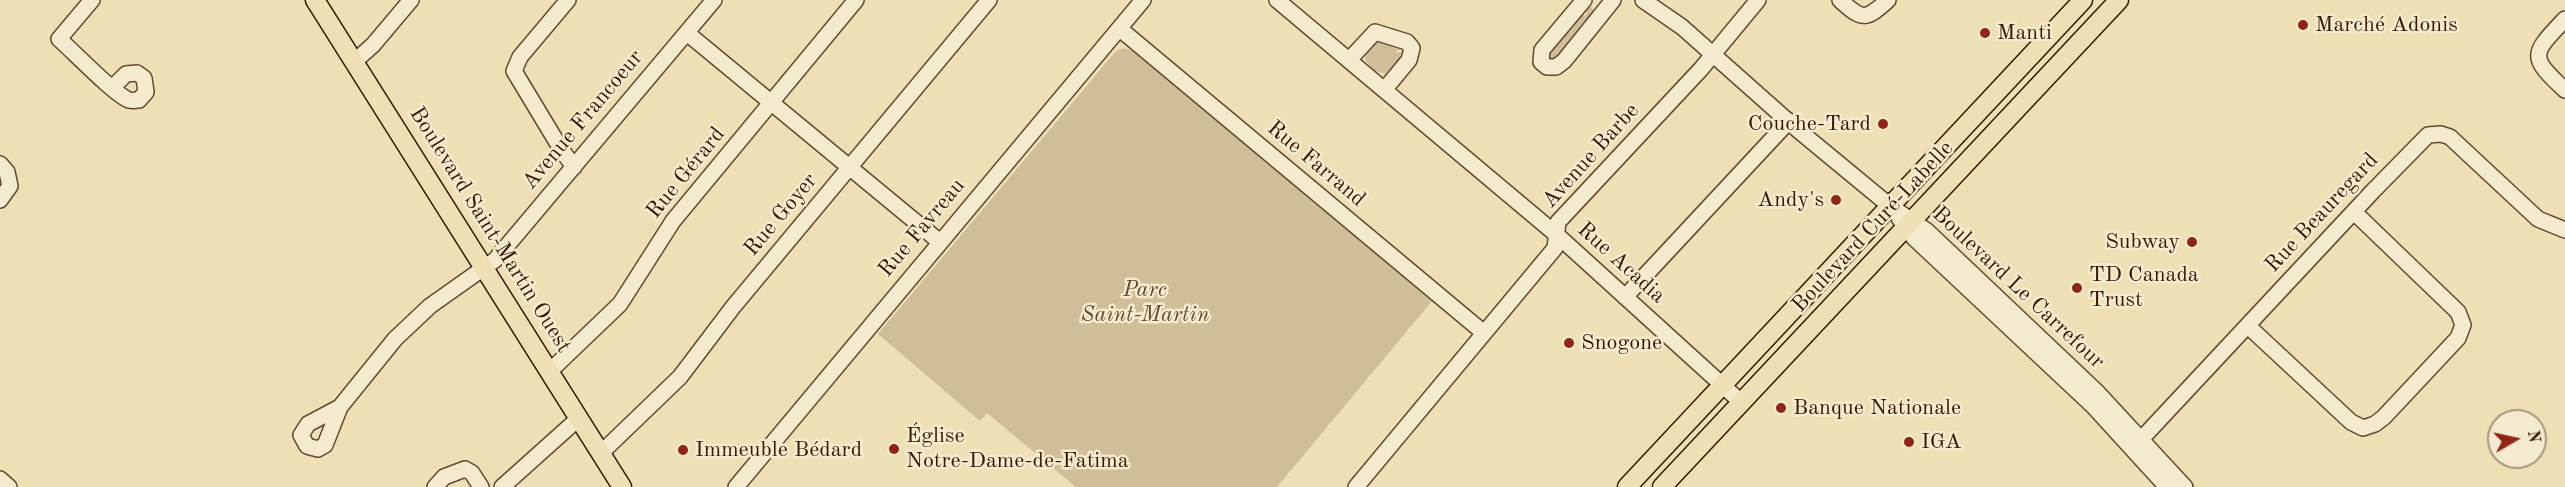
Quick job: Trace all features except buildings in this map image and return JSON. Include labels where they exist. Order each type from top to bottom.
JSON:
[{"type":"main road","name":"Boulevard Saint-Martin Ouest","points":[[315,0],[622,487]]},
{"type":"main road","name":"Boulevard Curé-Labelle","points":[[1628,487],[2084,0]]},
{"type":"main road","name":"Boulevard Curé-Labelle","points":[[1662,487],[2119,0]]},
{"type":"street","points":[[92,0],[59,39],[113,87]]},
{"type":"street","points":[[355,61],[373,45],[411,0]]},
{"type":"street","points":[[567,0],[520,57],[514,71],[564,155],[574,166]]},
{"type":"street","name":"Avenue Francoeur","points":[[340,407],[416,318],[495,260],[714,0]]},
{"type":"street","name":"Rue Gérard","points":[[550,371],[620,304],[673,221],[856,0]]},
{"type":"street","name":"Rue Goyer","points":[[601,453],[680,377],[733,307],[989,0]]},
{"type":"street","name":"Rue Favreau","points":[[736,487],[1143,0]]},
{"type":"street","name":"Rue Acadia","points":[[1277,0],[1557,235],[1741,402]]},
{"type":"street","points":[[1584,0],[1542,50],[1541,62],[1547,68],[1556,67],[1564,61],[1613,0]]},
{"type":"street","name":"Boulevard Le Carrefour","points":[[1643,0],[1666,14],[1713,53],[1789,122],[1890,206],[1909,224],[1914,238],[2093,406],[2185,487]]},
{"type":"street","name":"Avenue Barbe","points":[[1356,487],[1555,248],[1557,222],[1713,53],[1758,0]]},
{"type":"street","points":[[1840,0],[1857,14],[1864,16],[1872,14],[1888,0]]},
{"type":"street","points":[[2565,19],[2544,41],[2538,55],[2543,69],[2565,90]]},
{"type":"street","name":"Rue Farrand","points":[[1120,29],[1484,333]]},
{"type":"street","points":[[687,33],[940,242]]},
{"type":"street","points":[[1349,60],[1374,33],[1407,42],[1412,48],[1409,60],[1385,89]]},
{"type":"street","points":[[1625,297],[1789,122]]},
{"type":"street","name":"Rue Beauregard","points":[[2137,444],[2421,140],[2432,134],[2441,134],[2454,140],[2538,219],[2565,230]]},
{"type":"street","points":[[0,164],[7,172],[10,186],[0,200]]},
{"type":"street","points":[[2248,326],[2351,422],[2363,428],[2379,421],[2458,338],[2463,325],[2458,312],[2354,212]]},
{"type":"street","points":[[502,487],[579,418]]},
{"type":"street","name":"Boulevard Le Carrefour","points":[[2137,444],[2168,487]]},
{"type":"street","points":[[435,487],[444,477],[465,469],[472,473],[481,487]]},
{"type":"street","points":[[0,479],[9,487]]},
{"type":"green space","points":[[1592,7],[1594,13],[1557,58],[1549,59],[1550,52],[1582,13],[1585,16],[1587,13],[1584,10]]},
{"type":"green space","points":[[1377,41],[1400,50],[1396,51],[1397,53],[1401,52],[1399,61],[1385,74],[1372,70],[1365,59],[1366,52]]},
{"type":"green space","name":"Parc Saint-Martin","points":[[1124,48],[1133,51],[1432,301],[1277,487],[1076,487],[987,413],[980,421],[878,334],[1116,51]]},
{"type":"place","name":"Marché Adonis","points":[[2303,25]]},
{"type":"place","name":"Manti","points":[[1985,33]]},
{"type":"place","name":"Couche-Tard","points":[[1883,124]]},
{"type":"place","name":"Andy's","points":[[1836,200]]},
{"type":"place","name":"Subway","points":[[2192,242]]},
{"type":"place","name":"TD Canada Trust","points":[[2077,288]]},
{"type":"place","name":"Snogone","points":[[1569,343]]},
{"type":"place","name":"Banque Nationale","points":[[1781,408]]},
{"type":"place","name":"IGA","points":[[1909,442]]},
{"type":"place","name":"Église Notre-Dame-de-Fatima","points":[[894,449]]},
{"type":"place","name":"Immeuble Bédard","points":[[683,450]]}]
